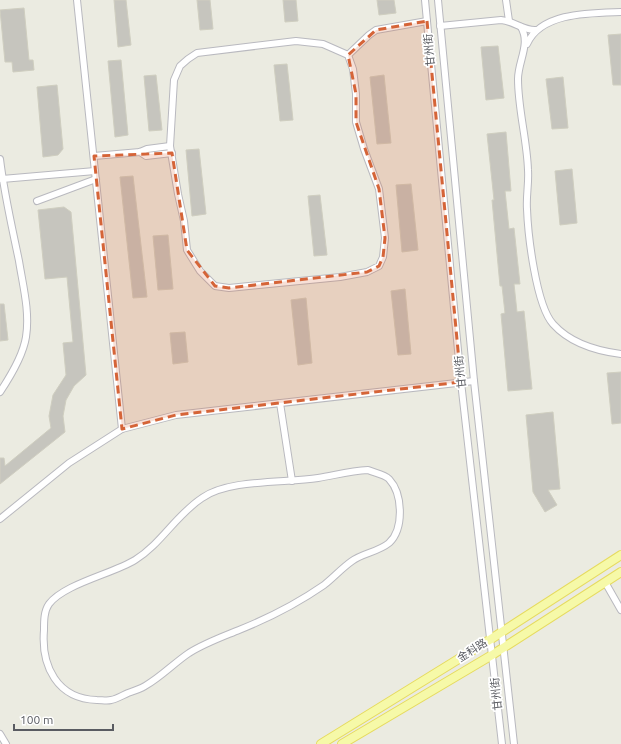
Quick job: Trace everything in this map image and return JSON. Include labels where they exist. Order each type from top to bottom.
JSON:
[{"type":"main road","name":"金科路","points":[[321,744],[491,639],[621,555]]},
{"type":"main road","name":"金科路","points":[[342,744],[492,655],[621,572]]},
{"type":"street","points":[[77,0],[122,429]]},
{"type":"street","name":"甘州街","points":[[425,0],[461,382],[502,744]]},
{"type":"street","name":"甘州街","points":[[438,0],[474,381],[514,744]]},
{"type":"street","points":[[506,0],[509,21]]},
{"type":"street","points":[[621,12],[574,15],[560,18],[536,30],[530,37],[525,48],[520,64],[518,81],[528,170],[527,208],[529,233],[538,288],[545,309],[552,323],[564,335],[604,352],[621,354]]},
{"type":"street","points":[[440,26],[501,20],[509,21],[527,29],[536,30]]},
{"type":"street","points":[[348,56],[369,34],[376,30],[427,21]]},
{"type":"street","points":[[521,26],[525,39],[525,48]]},
{"type":"street","points":[[296,41],[323,44],[348,56],[353,69],[356,94],[356,122],[378,189],[385,238],[383,257],[379,266],[367,272],[340,277],[229,288],[215,286],[200,271],[187,250],[184,221],[170,146],[174,80],[180,66],[197,53],[296,41]]},
{"type":"street","points":[[94,156],[140,152],[147,148],[170,146]]},
{"type":"street","points":[[140,152],[146,156],[172,153]]},
{"type":"street","points":[[0,159],[2,179],[23,285],[27,316],[26,338],[14,371],[0,392]]},
{"type":"street","points":[[2,179],[95,171]]},
{"type":"street","points":[[37,201],[96,179]]},
{"type":"street","points":[[0,519],[70,463],[122,429],[176,415],[474,381]]},
{"type":"street","points":[[280,403],[292,480]]},
{"type":"street","points":[[368,470],[387,477],[394,485],[400,505],[399,524],[396,534],[380,549],[361,555],[352,561],[324,585],[271,617],[205,644],[187,655],[146,685],[112,700],[91,700],[80,698],[63,689],[50,672],[46,662],[43,642],[45,613],[49,604],[56,597],[80,583],[109,573],[136,560],[151,547],[177,519],[199,499],[207,494],[226,487],[292,480],[319,478],[368,470]]},
{"type":"street","points":[[605,582],[621,610]]},
{"type":"street","points":[[0,734],[6,744]]},
{"type":"highlighted area","points":[[427,21],[461,382],[176,415],[122,429],[94,156],[172,153],[187,250],[215,286],[229,288],[367,272],[379,266],[383,257],[385,238],[379,189],[356,122],[356,94],[348,55],[376,30]]},
{"type":"building","points":[[114,0],[126,0],[131,45],[118,47]]},
{"type":"building","points":[[197,0],[210,0],[213,29],[200,30]]},
{"type":"building","points":[[283,0],[296,0],[298,21],[285,22]]},
{"type":"building","points":[[377,0],[394,0],[396,13],[379,15]]},
{"type":"building","points":[[24,8],[29,60],[33,60],[34,70],[13,72],[12,62],[5,62],[0,10]]},
{"type":"building","points":[[621,34],[621,85],[613,85],[608,35]]},
{"type":"building","points":[[498,46],[504,98],[486,100],[481,47]]},
{"type":"building","points":[[121,60],[128,135],[115,137],[108,61]]},
{"type":"building","points":[[287,64],[293,120],[280,121],[274,65]]},
{"type":"building","points":[[156,75],[162,130],[149,131],[144,76]]},
{"type":"building","points":[[384,75],[391,143],[377,144],[370,77]]},
{"type":"building","points":[[563,77],[568,128],[552,129],[546,79]]},
{"type":"building","points":[[57,85],[63,149],[58,155],[43,157],[37,87]]},
{"type":"building","points":[[506,132],[511,191],[505,191],[509,229],[514,228],[520,284],[514,284],[517,312],[524,311],[532,389],[508,391],[501,314],[505,313],[502,286],[500,286],[492,200],[494,200],[487,134]]},
{"type":"building","points":[[199,149],[206,214],[192,216],[186,150]]},
{"type":"building","points":[[572,169],[577,223],[560,225],[555,171]]},
{"type":"building","points":[[133,176],[147,297],[133,298],[120,177]]},
{"type":"building","points":[[411,184],[418,250],[402,252],[396,185]]},
{"type":"building","points":[[320,195],[327,255],[314,256],[308,196]]},
{"type":"building","points":[[64,207],[71,212],[86,375],[74,386],[66,400],[63,416],[65,432],[0,484],[0,458],[4,458],[5,466],[51,428],[49,416],[53,395],[66,375],[63,343],[73,342],[67,277],[45,279],[38,210]]},
{"type":"building","points":[[168,235],[173,289],[158,290],[153,236]]},
{"type":"building","points":[[405,289],[411,354],[398,355],[391,291]]},
{"type":"building","points":[[306,298],[312,363],[298,365],[291,300]]},
{"type":"building","points":[[0,304],[4,304],[8,340],[0,341]]},
{"type":"building","points":[[185,332],[188,362],[173,364],[170,333]]},
{"type":"building","points":[[621,372],[621,423],[612,424],[607,373]]},
{"type":"building","points":[[553,412],[560,489],[548,490],[557,505],[545,512],[533,492],[526,415]]}]
